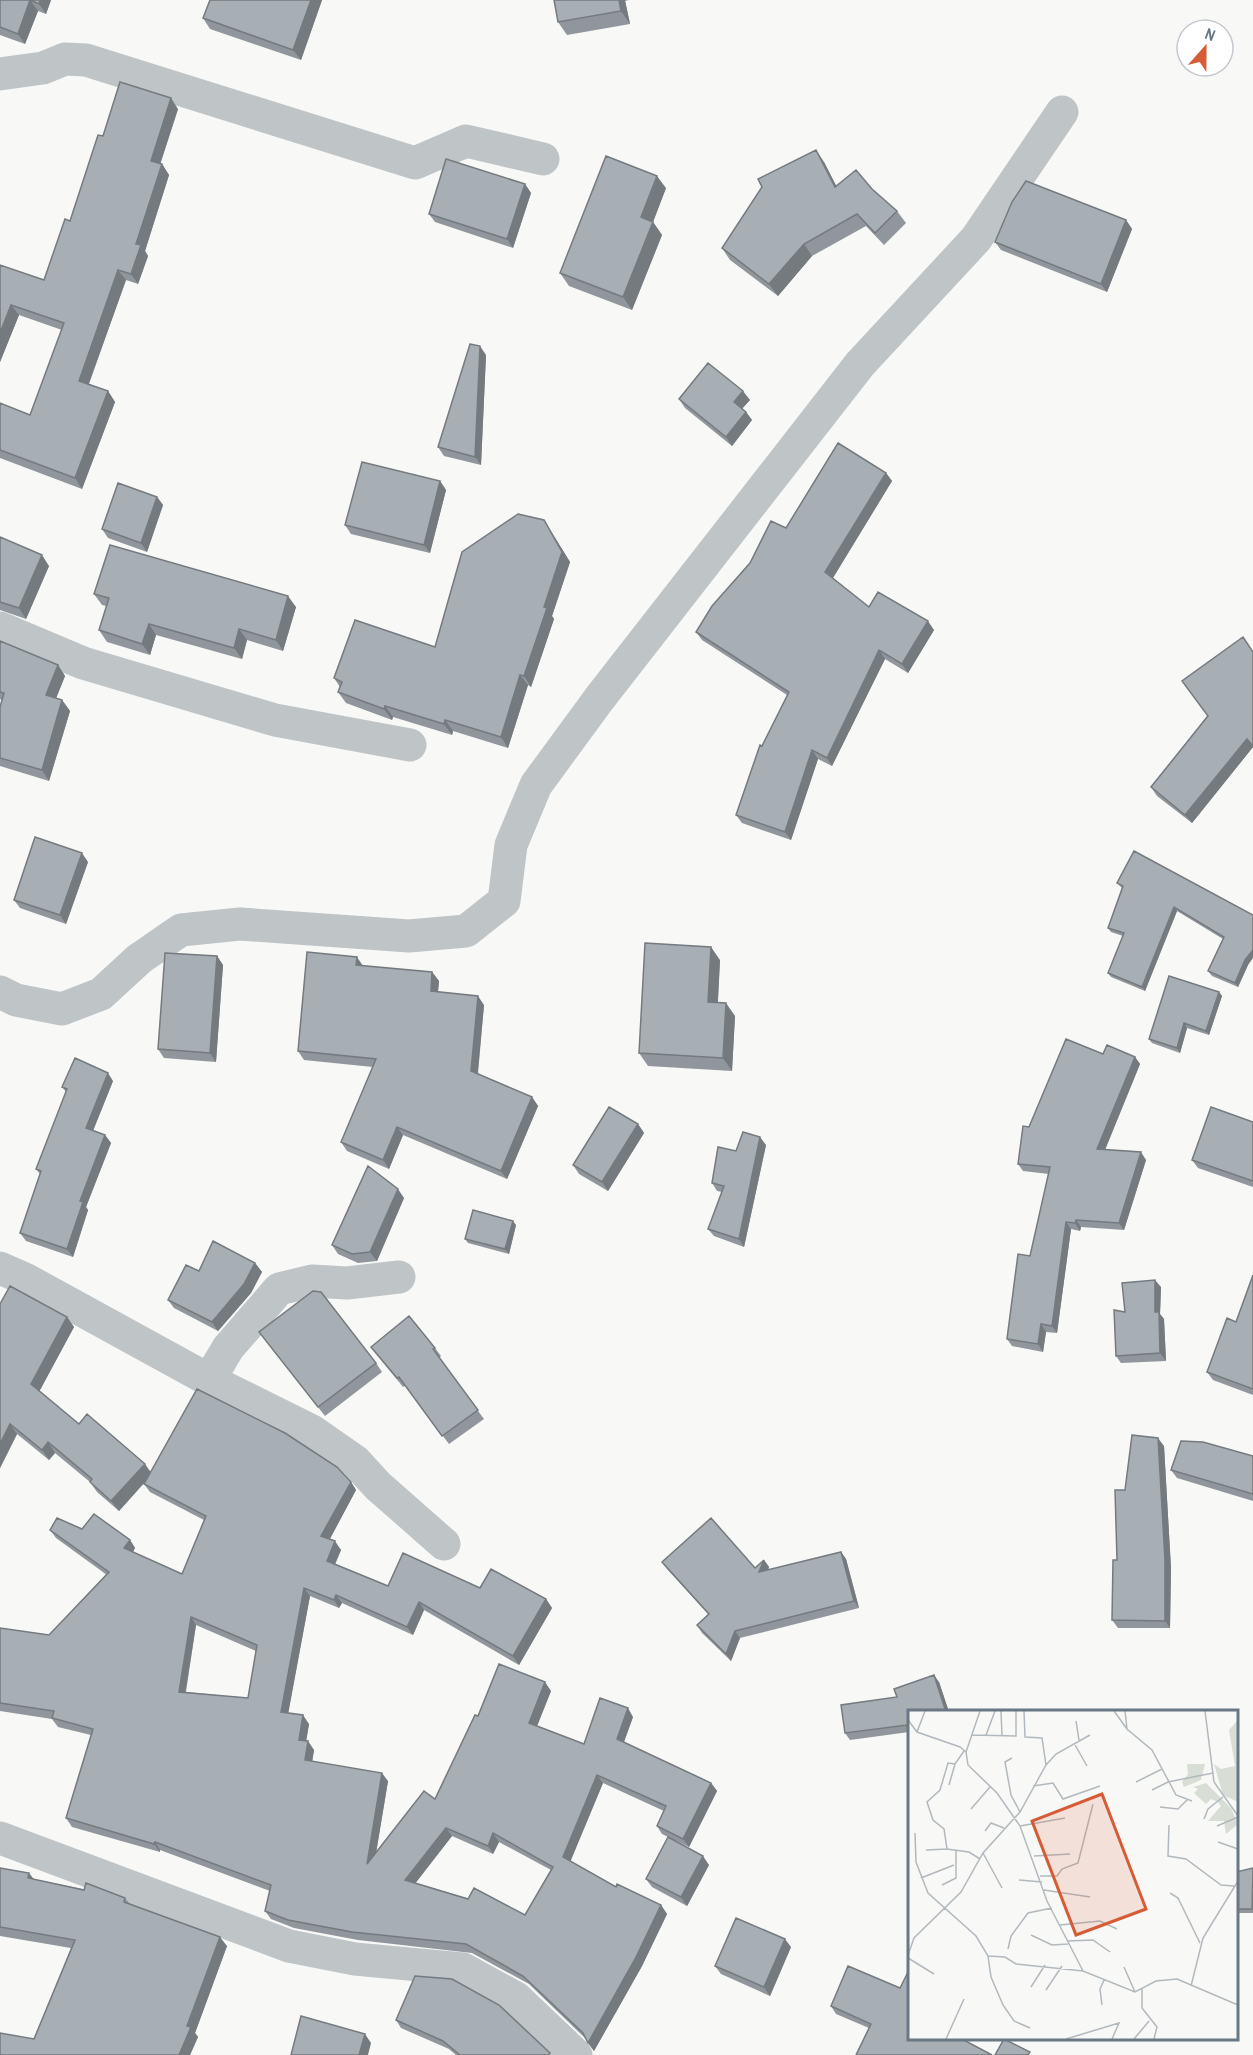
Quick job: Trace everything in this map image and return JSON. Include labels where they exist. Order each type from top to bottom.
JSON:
[{"type":"street","points":[[0,74],[43,68],[65,59],[86,60],[415,163],[466,141],[543,159]]},
{"type":"street","points":[[0,992],[16,1000],[62,1009],[101,994],[139,959],[181,930],[240,924],[409,936],[466,931],[504,901],[511,845],[536,785],[598,699],[860,364],[976,239],[1062,112]]},
{"type":"street","points":[[0,628],[83,663],[275,720],[410,745]]},
{"type":"street","points":[[0,1268],[25,1278],[209,1380],[312,1431],[355,1461],[378,1486],[416,1516],[444,1544]]},
{"type":"street","points":[[209,1380],[228,1348],[279,1289],[312,1281],[346,1283],[399,1277]]},
{"type":"street","points":[[0,1838],[289,1946],[355,1959],[463,1969],[516,1998],[576,2055]]},
{"type":"building","points":[[0,0],[30,0],[18,34],[0,27]]},
{"type":"building","points":[[210,0],[311,0],[293,50],[203,18]]},
{"type":"building","points":[[554,0],[619,0],[621,11],[558,22]]},
{"type":"building","points":[[120,82],[171,98],[151,161],[162,164],[136,244],[141,245],[131,274],[118,270],[79,381],[108,391],[75,478],[0,450],[0,403],[30,415],[64,323],[11,305],[0,333],[0,265],[44,280],[65,219],[70,221],[98,135],[103,136]]},
{"type":"building","points":[[816,150],[835,187],[856,170],[872,189],[897,211],[875,233],[857,214],[804,244],[769,284],[722,248],[762,187],[758,179]]},
{"type":"building","points":[[606,156],[657,176],[641,217],[653,222],[623,297],[560,273]]},
{"type":"building","points":[[446,159],[525,184],[507,239],[429,214]]},
{"type":"building","points":[[1026,181],[1126,220],[1101,284],[995,242],[1012,202]]},
{"type":"building","points":[[470,344],[480,346],[475,457],[438,447]]},
{"type":"building","points":[[708,363],[743,391],[734,402],[746,412],[726,437],[679,399]]},
{"type":"building","points":[[838,443],[886,473],[825,572],[869,607],[878,592],[928,621],[902,664],[879,650],[827,758],[812,750],[785,832],[736,815],[760,745],[762,746],[789,692],[696,632],[712,606],[750,563],[771,521],[786,528]]},
{"type":"building","points":[[362,462],[440,481],[424,545],[345,525]]},
{"type":"building","points":[[118,483],[157,497],[141,543],[102,529]]},
{"type":"building","points":[[518,514],[544,520],[562,552],[544,607],[547,608],[524,676],[520,675],[501,737],[445,720],[444,724],[385,706],[384,709],[338,692],[342,682],[334,678],[355,620],[435,647],[462,552]]},
{"type":"building","points":[[0,537],[42,555],[19,608],[0,602]]},
{"type":"building","points":[[110,545],[288,596],[276,640],[239,629],[234,648],[149,624],[142,644],[99,630],[109,598],[94,594]]},
{"type":"building","points":[[1243,637],[1253,652],[1253,746],[1247,739],[1185,815],[1151,787],[1208,716],[1182,681]]},
{"type":"building","points":[[0,641],[58,665],[46,695],[62,700],[42,770],[0,758],[0,707],[4,693],[0,692]]},
{"type":"building","points":[[35,837],[82,853],[60,915],[14,900]]},
{"type":"building","points":[[1134,851],[1253,915],[1253,950],[1245,960],[1235,983],[1208,971],[1224,937],[1174,907],[1142,987],[1108,973],[1124,933],[1108,928],[1123,886],[1117,883]]},
{"type":"building","points":[[645,943],[711,947],[708,1002],[726,1003],[723,1058],[639,1053]]},
{"type":"building","points":[[307,952],[357,957],[356,965],[432,972],[431,991],[478,996],[471,1071],[532,1097],[501,1171],[397,1127],[383,1160],[341,1142],[376,1059],[298,1051]]},
{"type":"building","points":[[165,953],[217,956],[210,1053],[158,1049]]},
{"type":"building","points":[[1169,976],[1219,992],[1206,1031],[1184,1023],[1177,1048],[1149,1039]]},
{"type":"building","points":[[1066,1039],[1103,1054],[1107,1045],[1135,1057],[1097,1149],[1141,1152],[1119,1223],[1076,1220],[1075,1223],[1066,1222],[1052,1326],[1041,1324],[1038,1344],[1007,1339],[1018,1254],[1030,1256],[1050,1167],[1018,1164],[1023,1126],[1029,1127]]},
{"type":"building","points":[[75,1058],[108,1073],[86,1128],[105,1135],[80,1201],[83,1202],[67,1249],[20,1233],[41,1171],[36,1169],[67,1089],[62,1087]]},
{"type":"building","points":[[609,1107],[638,1124],[602,1182],[573,1165]]},
{"type":"building","points":[[1211,1107],[1253,1122],[1253,1181],[1192,1160]]},
{"type":"building","points":[[743,1132],[760,1137],[739,1239],[708,1229],[724,1186],[712,1183],[718,1147],[736,1151]]},
{"type":"building","points":[[368,1166],[398,1189],[370,1252],[352,1254],[332,1245]]},
{"type":"building","points":[[473,1210],[513,1221],[505,1249],[465,1239]]},
{"type":"building","points":[[213,1241],[255,1263],[244,1284],[212,1322],[168,1300],[186,1265],[199,1271]]},
{"type":"building","points":[[1253,1275],[1253,1389],[1207,1372],[1227,1318],[1236,1322]]},
{"type":"building","points":[[1155,1280],[1155,1312],[1159,1312],[1160,1353],[1116,1356],[1114,1310],[1125,1312],[1122,1283]]},
{"type":"building","points":[[10,1286],[67,1317],[31,1384],[79,1424],[87,1414],[145,1464],[111,1501],[90,1482],[92,1479],[48,1442],[42,1450],[10,1424],[0,1444],[0,1304]]},
{"type":"building","points":[[313,1291],[321,1292],[376,1363],[318,1407],[259,1332]]},
{"type":"building","points":[[409,1316],[435,1348],[433,1349],[478,1410],[442,1436],[399,1377],[397,1378],[371,1347]]},
{"type":"building","points":[[197,1389],[285,1433],[337,1467],[351,1482],[321,1536],[335,1541],[327,1561],[388,1586],[403,1553],[480,1588],[491,1569],[546,1599],[513,1656],[419,1602],[407,1627],[336,1595],[334,1600],[304,1588],[281,1712],[303,1715],[299,1740],[308,1741],[305,1760],[382,1773],[367,1864],[424,1791],[435,1799],[475,1715],[478,1716],[499,1664],[545,1682],[529,1723],[584,1744],[600,1698],[628,1708],[617,1739],[711,1783],[683,1839],[657,1826],[666,1806],[597,1775],[563,1857],[616,1887],[617,1884],[661,1905],[636,1957],[588,2043],[583,2033],[523,1976],[466,1944],[352,1932],[288,1920],[265,1911],[271,1885],[155,1842],[154,1844],[66,1818],[93,1729],[52,1718],[54,1711],[0,1703],[0,1628],[49,1635],[109,1572],[50,1530],[57,1518],[82,1529],[94,1514],[130,1540],[124,1548],[182,1574],[206,1516],[144,1484]],"holes":[[[191,1617],[257,1645],[248,1698],[179,1692]],[[446,1828],[488,1846],[493,1833],[553,1867],[525,1915],[474,1888],[468,1899],[405,1880]]]},
{"type":"building","points":[[1132,1435],[1158,1438],[1165,1560],[1165,1621],[1112,1620],[1113,1560],[1117,1560],[1115,1490],[1125,1490]]},
{"type":"building","points":[[1181,1441],[1203,1442],[1253,1456],[1253,1494],[1171,1470]]},
{"type":"building","points":[[711,1518],[755,1568],[764,1560],[759,1572],[841,1552],[854,1601],[735,1631],[726,1654],[697,1625],[709,1614],[662,1562]]},
{"type":"building","points":[[934,1675],[945,1710],[908,1710],[908,1728],[907,1725],[845,1733],[841,1705],[897,1697],[894,1689]]},
{"type":"building","points":[[668,1837],[703,1856],[681,1897],[646,1879]]},
{"type":"building","points":[[0,1868],[29,1873],[28,1878],[84,1890],[86,1883],[125,1898],[124,1902],[220,1937],[187,2026],[191,2027],[179,2055],[0,2055],[0,2033],[34,2039],[75,1940],[0,1927]]},
{"type":"building","points":[[1253,1868],[1252,1909],[1238,1909],[1238,1872]]},
{"type":"building","points":[[736,1918],[785,1939],[764,1987],[715,1966]]},
{"type":"building","points":[[848,1966],[900,1988],[908,1972],[908,2040],[964,2040],[992,2055],[856,2055],[871,2024],[831,2006]]},
{"type":"building","points":[[415,1976],[452,1979],[499,2005],[550,2053],[548,2055],[460,2055],[443,2041],[396,2020]]},
{"type":"building","points":[[301,2016],[365,2034],[359,2055],[291,2055]]},
{"type":"building","points":[[1003,2040],[1030,2052],[1028,2055],[995,2055]]}]
